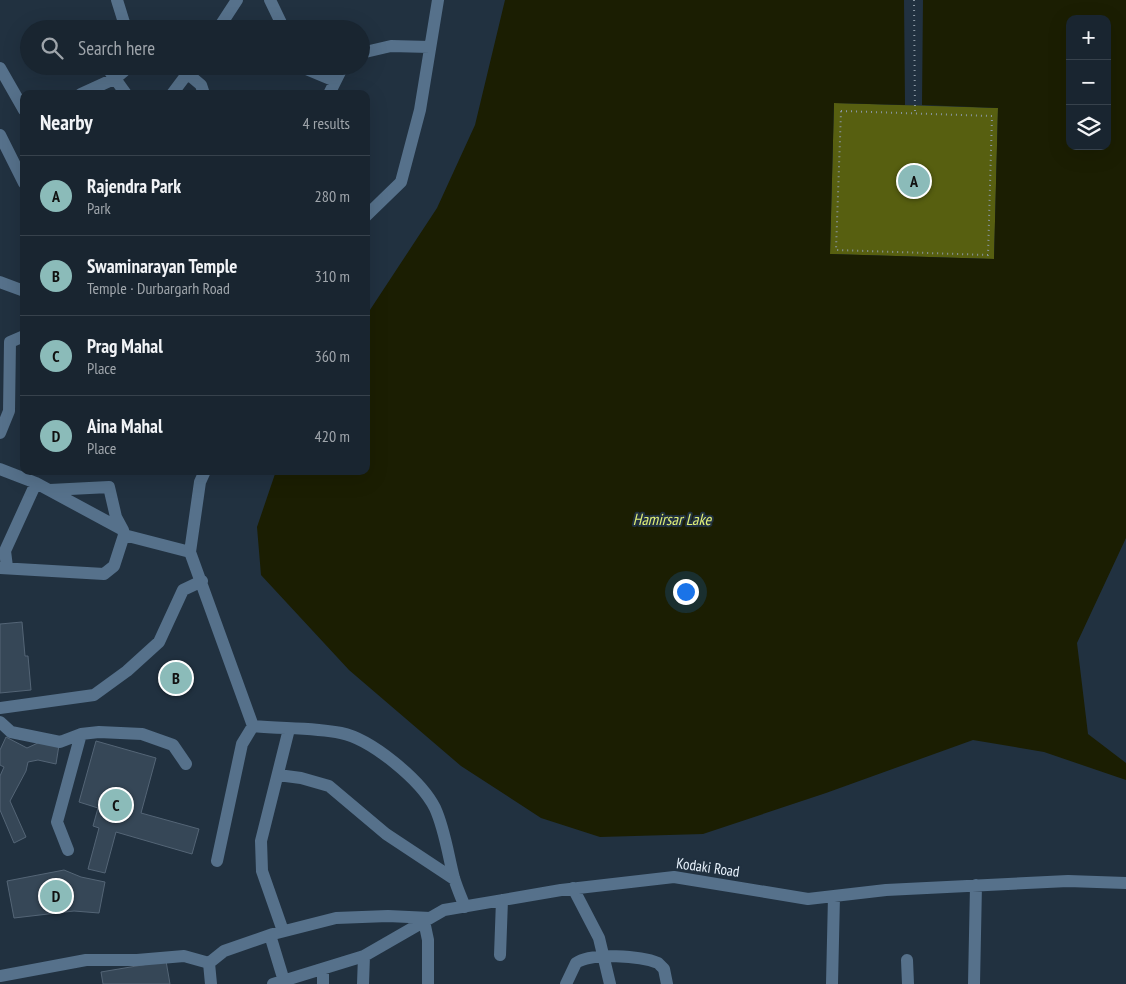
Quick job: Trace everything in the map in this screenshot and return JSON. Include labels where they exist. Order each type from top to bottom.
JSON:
[{"type":"street","points":[[117,0],[123,20]]},
{"type":"street","points":[[224,20],[237,0]]},
{"type":"street","points":[[270,0],[280,20]]},
{"type":"street","points":[[370,212],[401,182],[420,110],[438,0]]},
{"type":"street","points":[[370,51],[392,46],[430,47]]},
{"type":"street","points":[[0,68],[20,103]]},
{"type":"street","points":[[114,75],[124,90]]},
{"type":"street","points":[[90,90],[120,75]]},
{"type":"street","points":[[175,90],[186,75]]},
{"type":"street","points":[[194,75],[203,90]]},
{"type":"street","points":[[321,75],[335,81]]},
{"type":"street","points":[[332,90],[338,75]]},
{"type":"street","points":[[0,135],[20,175]]},
{"type":"street","points":[[0,282],[20,290]]},
{"type":"street","points":[[0,433],[4,410],[5,342],[20,337]]},
{"type":"street","points":[[0,469],[42,487],[124,532],[190,552]]},
{"type":"street","points":[[203,475],[200,482],[190,552],[202,581],[252,726],[242,744],[217,861]]},
{"type":"street","points":[[42,487],[109,488],[116,517],[124,532],[114,566],[104,574],[3,567],[5,551],[42,487]]},
{"type":"street","points":[[0,708],[94,695],[127,671],[159,642],[183,590],[202,581]]},
{"type":"street","points":[[0,722],[11,732],[60,742],[81,734],[99,732],[142,734],[174,745],[186,764]]},
{"type":"street","points":[[252,726],[341,733],[366,743],[394,762],[418,785],[434,806],[443,828],[454,879],[465,907]]},
{"type":"street","points":[[279,982],[276,933],[262,871],[261,840],[289,730]]},
{"type":"street","points":[[68,850],[57,822],[81,734]]},
{"type":"street","points":[[278,775],[302,778],[329,786],[386,834],[454,879]]},
{"type":"street","name":"Kodaki Road","points":[[279,982],[364,956],[444,910],[573,888],[674,877],[808,899],[886,890],[1068,881],[1126,882]]},
{"type":"street","points":[[974,984],[976,886]]},
{"type":"street","points":[[573,888],[599,938],[610,984]]},
{"type":"street","points":[[832,984],[834,896]]},
{"type":"street","points":[[500,955],[502,900]]},
{"type":"street","points":[[209,963],[224,951],[276,933],[336,918],[388,916],[427,920],[428,984]]},
{"type":"street","points":[[0,976],[86,960],[137,960],[184,956],[209,963]]},
{"type":"street","points":[[363,984],[364,956]]},
{"type":"street","points":[[566,984],[576,963],[584,959],[604,956],[658,963],[664,969],[667,984]]},
{"type":"street","points":[[906,960],[908,984]]},
{"type":"street","points":[[209,963],[211,984]]},
{"type":"street","points":[[323,969],[323,984]]},
{"type":"path","points":[[914,0],[915,113]]},
{"type":"path","points":[[841,111],[915,113],[992,116],[988,255],[836,250],[841,111]]},
{"type":"green space","points":[[834,103],[998,108],[994,259],[830,254]]},
{"type":"water","name":"Hamirsar Lake","points":[[505,0],[904,0],[905,105],[834,103],[830,254],[994,259],[998,108],[922,105],[923,0],[1126,0],[1126,538],[1077,643],[1088,734],[1126,763],[1126,780],[1044,752],[973,740],[826,793],[703,834],[600,837],[541,818],[461,766],[349,670],[261,575],[257,527],[275,475],[370,475],[370,310],[437,208],[475,125]]},
{"type":"building","points":[[22,622],[31,690],[0,693],[0,624]]},
{"type":"building","points":[[6,737],[27,748],[40,742],[59,745],[56,764],[38,760],[28,762],[26,771],[10,801],[26,837],[14,843],[0,810],[0,776],[4,767],[0,765],[0,750]]},
{"type":"building","points":[[96,741],[156,758],[141,813],[199,829],[192,854],[116,832],[105,873],[88,869],[99,828],[93,826],[98,808],[79,802]]},
{"type":"building","points":[[64,870],[81,877],[105,882],[99,913],[74,911],[14,918],[7,881]]},
{"type":"building","points":[[166,961],[170,984],[103,984],[101,972]]},
{"type":"place","name":"Rajendra Park","points":[[914,181]]},
{"type":"place","name":"Swaminarayan Temple","points":[[176,678]]},
{"type":"place","name":"Prag Mahal","points":[[116,805]]},
{"type":"place","name":"Aina Mahal","points":[[56,896]]}]
